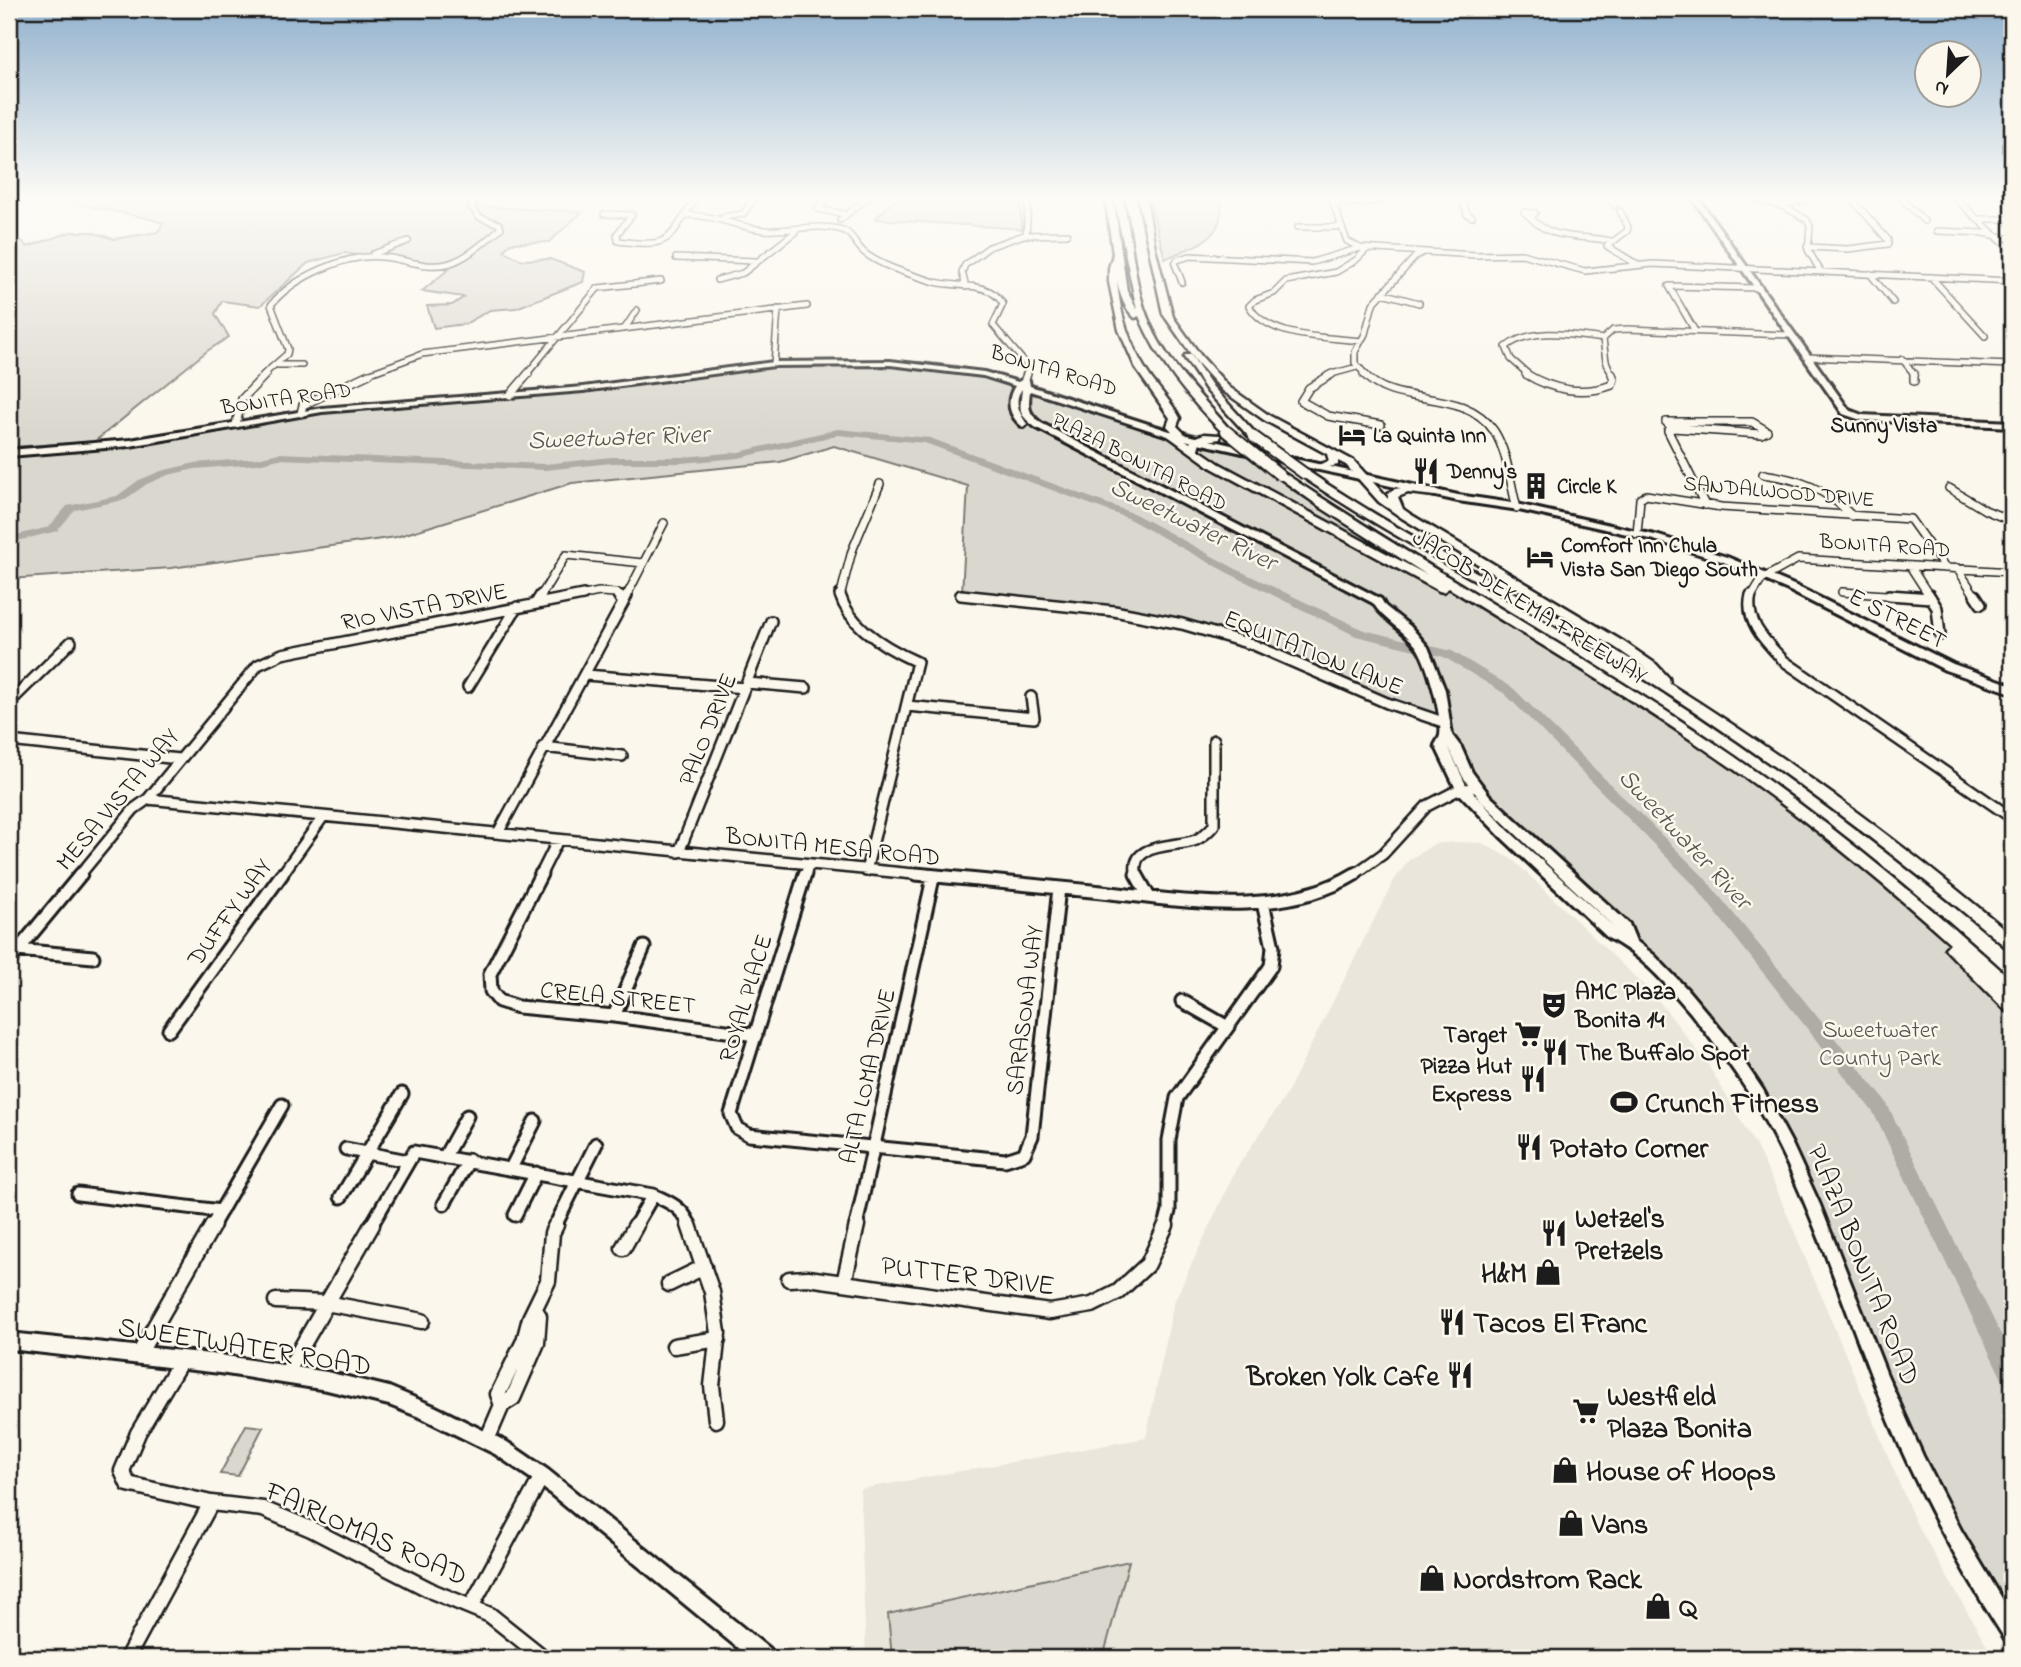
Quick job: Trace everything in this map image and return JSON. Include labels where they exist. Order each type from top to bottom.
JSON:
[{"type":"highway","points":[[1113,276],[1118,314],[1140,368],[1171,409],[1175,418],[1171,430]]},
{"type":"highway","points":[[1121,276],[1137,321],[1152,348],[1175,377]]},
{"type":"highway","name":"JACOB DEKEMA FREEWAY","points":[[1133,276],[1139,304],[1151,336],[1175,377],[1226,431],[1280,475],[1324,505],[1661,713],[1767,787],[1867,863],[1947,929],[2012,990]]},
{"type":"highway","name":"JACOB DEKEMA FREEWAY","points":[[1159,276],[1167,314],[1192,364],[1218,399],[1254,437],[1338,498],[1509,593],[1680,696],[1796,775],[1949,890],[2012,944]]},
{"type":"highway","points":[[1167,314],[1198,358],[1226,389],[1256,411],[1355,468],[1383,500],[1398,510],[1620,645],[1652,667],[1680,696]]},
{"type":"highway","points":[[1171,430],[1184,437]]},
{"type":"highway","points":[[1171,430],[1195,445],[1216,466],[1555,649]]},
{"type":"highway","points":[[1195,445],[1204,437],[1217,437]]},
{"type":"highway","points":[[1319,468],[1334,463],[1331,452]]},
{"type":"highway","points":[[1398,510],[1392,496],[1399,491],[1435,493]]},
{"type":"highway","points":[[1867,863],[2012,1006]]},
{"type":"main road","points":[[1749,276],[1849,414],[2012,425]]},
{"type":"main road","name":"BONITA ROAD","points":[[9,453],[91,448],[300,413],[570,389],[587,384],[774,362],[915,364],[976,372],[1024,384],[1171,430],[1217,437],[1492,498],[1517,508]]},
{"type":"main road","name":"PLAZA BONITA ROAD","points":[[1024,384],[1013,393],[1013,409],[1018,419],[1037,435],[1381,608],[1423,647],[1440,690],[1446,736],[1477,787],[1510,823],[1624,928],[1630,941],[1687,998],[1724,1043],[1780,1132],[1816,1213],[1904,1436],[1945,1520],[2012,1632]]},
{"type":"main road","name":"BONITA ROAD","points":[[1184,437],[1195,445],[1636,534],[1724,559],[1767,577]]},
{"type":"main road","name":"E STREET","points":[[1767,577],[1949,667],[2012,689]]},
{"type":"main road","name":"PLAZA BONITA ROAD","points":[[1446,736],[1441,744],[1461,788],[1504,833],[1613,934],[1630,941]]},
{"type":"main road","name":"SWEETWATER ROAD","points":[[9,1341],[182,1359],[286,1374],[389,1396],[487,1440],[542,1476],[765,1658]]},
{"type":"street","points":[[236,424],[238,404],[244,392],[285,357],[288,349],[271,305],[275,299],[314,276]]},
{"type":"street","points":[[717,281],[734,276]]},
{"type":"street","points":[[921,276],[938,282],[988,290],[1002,300],[1003,306],[996,314],[993,325],[998,336],[1024,360],[1029,369],[1024,384]]},
{"type":"street","points":[[963,276],[967,287]]},
{"type":"street","points":[[1180,276],[1182,282]]},
{"type":"street","points":[[1315,276],[1286,281],[1274,293],[1255,300],[1249,306],[1251,312],[1276,329],[1361,341]]},
{"type":"street","points":[[1398,276],[1371,307],[1354,357],[1357,368],[1380,384],[1457,405],[1487,422],[1497,437],[1517,508]]},
{"type":"street","points":[[1871,276],[1893,302]]},
{"type":"street","points":[[1906,276],[2012,281]]},
{"type":"street","points":[[1931,277],[1985,336]]},
{"type":"street","points":[[510,395],[598,288],[661,281]]},
{"type":"street","points":[[1695,331],[1670,286],[1758,288]]},
{"type":"street","points":[[1382,293],[1419,303]]},
{"type":"street","points":[[300,413],[303,405],[312,399],[408,357],[559,335],[738,317],[807,306]]},
{"type":"street","points":[[774,362],[778,309]]},
{"type":"street","points":[[625,328],[637,310]]},
{"type":"street","points":[[1604,340],[1569,335],[1534,336],[1514,340],[1506,347],[1507,357],[1520,371],[1542,384],[1595,390],[1607,388],[1614,382],[1606,361],[1604,340],[1613,330],[1790,335]]},
{"type":"street","points":[[1808,357],[2012,365]]},
{"type":"street","points":[[1902,359],[1915,375],[1914,381]]},
{"type":"street","points":[[274,367],[302,365]]},
{"type":"street","points":[[1357,368],[1329,374],[1305,393],[1301,401],[1307,407],[1322,413],[1381,425]]},
{"type":"street","points":[[1673,428],[1666,422],[1752,422],[1767,431],[1753,433],[1673,428],[1668,431],[1704,505]]},
{"type":"street","points":[[1763,474],[1787,477],[1818,487],[1840,501],[1852,516]]},
{"type":"street","points":[[866,871],[917,662],[890,650],[852,619],[841,597],[852,551],[880,484]]},
{"type":"street","points":[[1949,488],[1985,510],[2012,521]]},
{"type":"street","name":"SANDALWOOD DRIVE","points":[[1636,534],[1640,499],[1653,495],[1704,505],[1910,519],[1944,568]]},
{"type":"street","points":[[498,833],[543,747],[586,675],[664,523]]},
{"type":"street","points":[[536,603],[566,555],[643,563]]},
{"type":"street","name":"BONITA ROAD","points":[[1767,577],[1779,567],[1798,559],[2012,572]]},
{"type":"street","points":[[1910,566],[1937,608],[1940,635]]},
{"type":"street","points":[[1957,568],[1981,604]]},
{"type":"street","points":[[1767,577],[1752,590],[1747,603],[1754,628],[1769,648],[2012,818]]},
{"type":"street","name":"RIO VISTA DRIVE","points":[[258,665],[282,654],[599,592],[616,593],[623,603]]},
{"type":"street","points":[[1842,592],[1931,598]]},
{"type":"street","name":"EQUITATION LANE","points":[[960,596],[1114,611],[1182,624],[1254,645],[1387,703],[1443,722]]},
{"type":"street","points":[[468,687],[517,607]]},
{"type":"street","name":"PALO DRIVE","points":[[679,852],[771,621]]},
{"type":"street","points":[[9,703],[71,642]]},
{"type":"street","name":"MESA VISTA WAY","points":[[9,961],[134,809],[148,799],[258,665]]},
{"type":"street","points":[[586,675],[806,688]]},
{"type":"street","points":[[907,706],[1034,718],[1031,697]]},
{"type":"street","points":[[1149,897],[1137,875],[1135,866],[1139,858],[1158,845],[1198,841],[1206,836],[1214,825],[1214,740]]},
{"type":"street","points":[[9,741],[179,759]]},
{"type":"street","points":[[543,747],[622,756]]},
{"type":"street","name":"BONITA MESA ROAD","points":[[148,799],[933,878],[1214,903],[1264,902],[1305,895],[1345,880],[1369,866],[1389,849],[1431,800],[1461,788],[1477,787]]},
{"type":"street","name":"DUFFY WAY","points":[[169,1030],[323,817]]},
{"type":"street","name":"CRELA STREET","points":[[558,839],[490,974],[491,991],[499,1001],[518,1007],[614,1016],[756,1035]]},
{"type":"street","name":"ROYAL PLACE","points":[[808,865],[732,1114],[737,1128],[749,1135],[873,1147]]},
{"type":"street","name":"ALTA LOMA DRIVE","points":[[844,1283],[933,878]]},
{"type":"street","name":"SARASONA WAY","points":[[873,1147],[1005,1160],[1020,1159],[1029,1150],[1059,888]]},
{"type":"street","name":"PUTTER DRIVE","points":[[789,1279],[807,1278],[1050,1312],[1092,1305],[1118,1292],[1147,1264],[1164,1233],[1169,1211],[1168,1140],[1177,1098],[1271,966],[1274,943],[1264,911],[1264,902]]},
{"type":"street","points":[[614,1016],[644,947]]},
{"type":"street","points":[[17,950],[93,957]]},
{"type":"street","points":[[1182,1001],[1226,1026]]},
{"type":"street","points":[[341,1197],[402,1094]]},
{"type":"street","points":[[139,1354],[282,1105]]},
{"type":"street","points":[[445,1156],[467,1116]]},
{"type":"street","points":[[511,1168],[535,1121]]},
{"type":"street","points":[[487,1440],[502,1405],[513,1398],[537,1343],[539,1316],[535,1310],[548,1281],[552,1233],[596,1144]]},
{"type":"street","points":[[346,1149],[408,1161]]},
{"type":"street","points":[[286,1374],[414,1152],[653,1195],[671,1202],[686,1216],[712,1292],[718,1339],[712,1386],[716,1420]]},
{"type":"street","points":[[444,1204],[469,1160]]},
{"type":"street","points":[[516,1215],[537,1173]]},
{"type":"street","points":[[78,1194],[221,1211]]},
{"type":"street","points":[[623,1248],[653,1195]]},
{"type":"street","points":[[669,1284],[704,1267]]},
{"type":"street","points":[[276,1301],[326,1303],[422,1321]]},
{"type":"street","points":[[674,1346],[718,1339]]},
{"type":"street","name":"FAIRLOMAS ROAD","points":[[182,1359],[129,1451],[122,1469],[123,1479],[130,1485],[211,1503],[263,1509],[490,1615],[544,1658]]},
{"type":"street","points":[[471,1607],[542,1476]]},
{"type":"street","points":[[127,1658],[211,1503]]},
{"type":"shaded area","points":[[1482,843],[1513,860],[1655,996],[1707,1063],[1757,1148],[1777,1190],[1915,1521],[1994,1658],[866,1658],[860,1489],[1146,1438],[1174,1302],[1236,1169],[1285,1097],[1394,880],[1409,860],[1434,844]]},
{"type":"green space","points":[[9,276],[294,276],[260,306],[222,301],[215,314],[229,337],[207,351],[94,442],[9,447]]},
{"type":"green space","points":[[441,276],[584,276],[583,282],[516,308],[490,310],[465,324],[434,328],[427,306],[452,305],[464,297],[422,291]]},
{"type":"green space","name":"Sweetwater County Park","points":[[810,360],[921,362],[957,366],[1023,381],[1152,423],[1235,444],[1280,475],[1292,490],[1660,712],[1948,928],[2012,985],[2012,1633],[1959,1547],[1802,1176],[1700,1013],[1472,796],[1453,759],[1443,719],[1387,703],[1296,664],[1182,622],[962,593],[968,486],[834,446],[780,462],[572,483],[396,537],[171,568],[9,579],[9,453],[81,449],[300,413],[510,395],[754,363]]},
{"type":"green space","points":[[246,1425],[263,1427],[238,1476],[220,1474]]},
{"type":"green space","points":[[1129,1561],[1103,1658],[892,1658],[888,1614]]},
{"type":"waterway","name":"Sweetwater River","points":[[9,540],[53,529],[71,508],[120,498],[143,482],[165,473],[195,466],[257,461],[279,456],[545,467],[612,460],[682,460],[739,455],[838,432],[927,440],[1131,516],[1232,571],[1360,633],[1448,654],[1509,691],[1698,880],[1879,1106],[2012,1378]]},
{"type":"place","name":"La Quinta Inn","points":[[1352,435]]},
{"type":"place","name":"Denny's","points":[[1426,471]]},
{"type":"place","name":"Circle K","points":[[1536,486]]},
{"type":"place","name":"Comfort Inn Chula Vista San Diego South","points":[[1540,557]]},
{"type":"place","name":"AMC Plaza Bonita 14","points":[[1554,1005]]},
{"type":"place","name":"Target","points":[[1528,1034]]},
{"type":"place","name":"The Buffalo Spot","points":[[1555,1052]]},
{"type":"place","name":"Pizza Hut Express","points":[[1533,1079]]},
{"type":"place","name":"Crunch Fitness","points":[[1624,1102]]},
{"type":"place","name":"Potato Corner","points":[[1529,1147]]},
{"type":"place","name":"Wetzel's Pretzels","points":[[1554,1233]]},
{"type":"place","name":"H&M","points":[[1548,1272]]},
{"type":"place","name":"Tacos El Franc","points":[[1452,1322]]},
{"type":"place","name":"Broken Yolk Cafe","points":[[1460,1375]]},
{"type":"place","name":"Westfield Plaza Bonita","points":[[1586,1411]]},
{"type":"place","name":"House of Hoops","points":[[1565,1470]]},
{"type":"place","name":"Vans","points":[[1571,1523]]},
{"type":"place","name":"Nordstrom Rack","points":[[1432,1578]]},
{"type":"place","name":"Q","points":[[1658,1606]]},
{"type":"district","name":"Sunny Vista","points":[[1884,425]]}]
